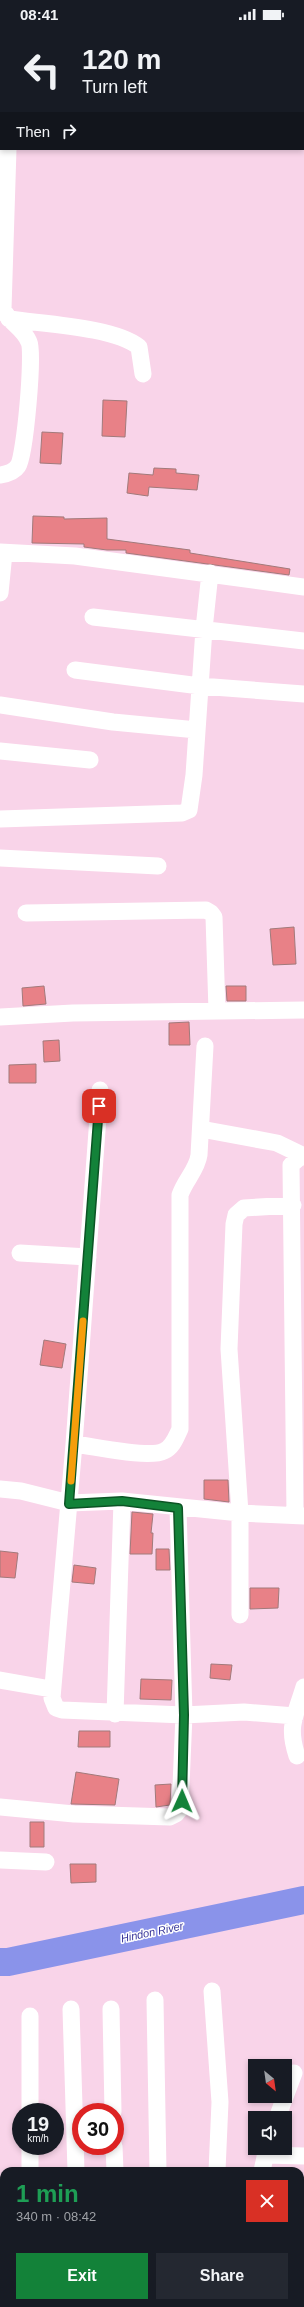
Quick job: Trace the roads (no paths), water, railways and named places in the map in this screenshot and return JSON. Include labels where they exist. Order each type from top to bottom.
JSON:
[{"type":"street","points":[[0,475],[12,472],[19,465],[27,412],[31,362],[30,343],[23,330],[7,319],[3,309],[8,150]]},
{"type":"street","points":[[7,319],[104,332],[132,341],[139,347],[142,374]]},
{"type":"street","points":[[0,593],[2,552],[74,556],[210,573],[304,587]]},
{"type":"street","points":[[0,819],[182,813],[188,810],[191,803],[204,629],[210,573]]},
{"type":"street","points":[[93,616],[304,642]]},
{"type":"street","points":[[75,670],[200,686],[304,694]]},
{"type":"street","points":[[0,705],[113,722],[197,730]]},
{"type":"street","points":[[0,751],[90,760]]},
{"type":"street","points":[[0,858],[158,866]]},
{"type":"street","points":[[26,913],[206,910],[211,912],[214,917],[217,1011]]},
{"type":"street","points":[[0,1017],[73,1013],[217,1011],[271,1012],[304,1010]]},
{"type":"street","points":[[74,1444],[148,1455],[164,1452],[174,1442],[180,1429],[180,1195],[184,1183],[198,1166],[206,1046]]},
{"type":"street","points":[[100,1090],[74,1444],[51,1689],[52,1698],[56,1708],[62,1710],[115,1714],[184,1715],[244,1712],[295,1716]]},
{"type":"street","points":[[201,1128],[277,1143],[304,1156]]},
{"type":"street","points":[[0,1489],[21,1491],[69,1504],[122,1501],[178,1508],[240,1513],[299,1515],[291,1165],[300,1157],[304,1156]]},
{"type":"street","points":[[240,1614],[240,1513],[229,1349],[234,1224],[236,1215],[244,1208],[293,1205]]},
{"type":"street","points":[[20,1253],[88,1257]]},
{"type":"street","points":[[115,1714],[122,1501]]},
{"type":"street","points":[[0,1806],[74,1814],[170,1817],[176,1814],[182,1801],[184,1715],[178,1508]]},
{"type":"street","points":[[0,1680],[51,1689]]},
{"type":"street","points":[[297,1756],[291,1738],[295,1716],[304,1688]]},
{"type":"street","points":[[0,1860],[46,1862]]},
{"type":"street","points":[[212,1992],[220,2102],[217,2167]]},
{"type":"street","points":[[155,2000],[158,2167]]},
{"type":"street","points":[[71,2009],[76,2167]]},
{"type":"street","points":[[111,2009],[114,2103]]},
{"type":"street","points":[[30,2016],[30,2103]]},
{"type":"street","points":[[280,2111],[294,2073]]},
{"type":"street","points":[[30,2155],[30,2167]]},
{"type":"street","points":[[114,2155],[115,2167]]},
{"type":"street","points":[[265,2158],[304,2156]]},
{"type":"waterway","name":"Hindon River","points":[[0,1962],[8,1962],[304,1900]]}]
